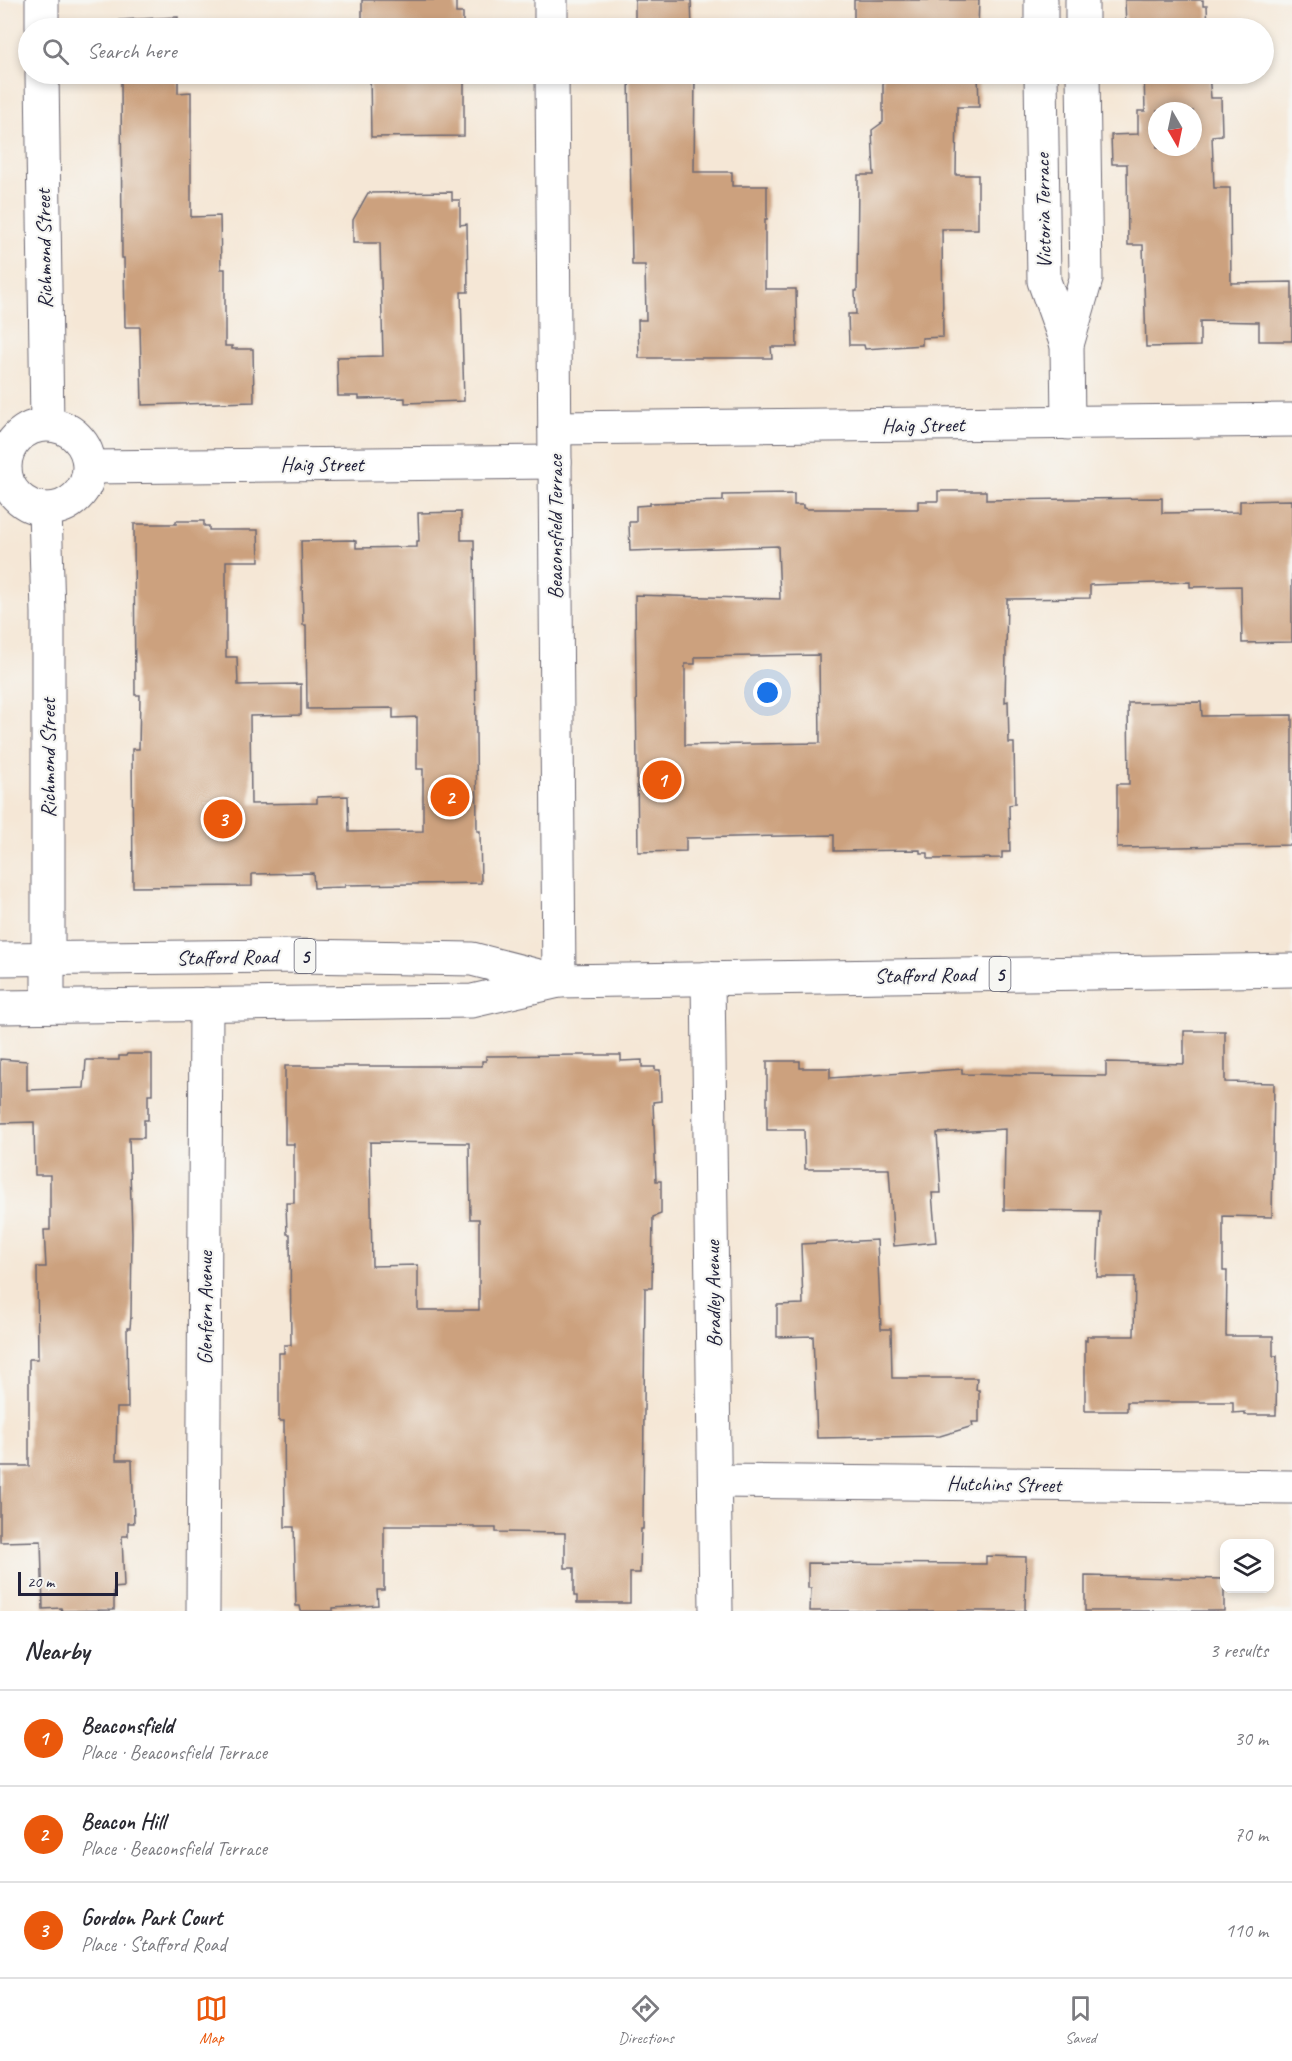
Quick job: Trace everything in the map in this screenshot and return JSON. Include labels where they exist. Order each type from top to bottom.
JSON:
[{"type":"main road","points":[[42,0],[42,18]]},
{"type":"main road","points":[[551,0],[551,18]]},
{"type":"main road","points":[[1041,0],[1041,18]]},
{"type":"main road","points":[[1082,0],[1082,18]]},
{"type":"main road","name":"Richmond Street","points":[[42,84],[47,424]]},
{"type":"main road","name":"Beaconsfield Terrace","points":[[552,84],[559,981]]},
{"type":"main road","name":"Victoria Terrace","points":[[1041,84],[1044,280],[1068,345]]},
{"type":"main road","name":"Victoria Terrace","points":[[1068,423],[1068,345],[1086,279],[1083,84]]},
{"type":"main road","name":"Haig Street","points":[[555,428],[1292,420]]},
{"type":"main road","points":[[47,424],[60,426],[72,432],[82,441],[88,453],[90,467],[81,492],[71,501],[59,507],[45,509],[21,500],[12,491],[2,467],[9,448],[22,432],[34,426],[47,424]]},
{"type":"main road","name":"Haig Street","points":[[90,467],[555,462]]},
{"type":"main road","name":"Richmond Street","points":[[45,509],[48,613],[48,1006]]},
{"type":"main road","name":"Stafford Road","points":[[0,958],[332,956],[472,959],[559,981]]},
{"type":"main road","name":"Stafford Road","points":[[0,1007],[472,1001],[559,981],[1292,970]]},
{"type":"main road","name":"Bradley Avenue","points":[[708,978],[716,1611]]},
{"type":"main road","name":"Glenfern Avenue","points":[[203,1611],[206,1004]]},
{"type":"main road","name":"Hutchins Street","points":[[715,1481],[1292,1487]]},
{"type":"building","points":[[362,0],[456,0],[456,13],[463,13],[463,18],[362,18]]},
{"type":"building","points":[[635,0],[691,0],[692,18],[635,18]]},
{"type":"building","points":[[854,0],[979,0],[978,18],[854,18]]},
{"type":"building","points":[[1125,0],[1203,0],[1203,6],[1207,6],[1208,18],[1126,18]]},
{"type":"building","points":[[121,84],[178,84],[178,93],[191,92],[191,217],[220,216],[221,269],[225,269],[225,346],[232,346],[232,349],[253,349],[254,402],[142,405],[140,327],[125,327],[124,258],[122,258]]},
{"type":"building","points":[[370,84],[464,84],[464,136],[371,137]]},
{"type":"building","points":[[629,84],[695,84],[694,172],[732,172],[732,186],[767,186],[765,289],[796,289],[797,347],[771,347],[772,358],[639,358],[638,320],[646,320],[645,265],[632,265]]},
{"type":"building","points":[[883,84],[978,84],[979,107],[957,107],[956,175],[978,175],[978,229],[942,229],[943,337],[922,338],[922,345],[865,349],[864,345],[849,345],[848,314],[856,314],[858,175],[874,175],[872,130],[883,122]]},
{"type":"building","points":[[1144,84],[1210,84],[1211,98],[1221,98],[1222,135],[1212,136],[1214,188],[1230,188],[1231,283],[1292,282],[1292,341],[1259,341],[1259,322],[1200,321],[1200,346],[1146,347],[1143,245],[1128,245],[1127,164],[1112,164],[1111,135],[1138,134],[1138,111],[1145,111]]},
{"type":"building","points":[[452,192],[452,200],[460,200],[460,225],[467,224],[468,292],[461,292],[464,401],[405,403],[405,398],[359,399],[359,396],[338,396],[337,357],[383,356],[380,243],[353,243],[353,220],[368,193]]},
{"type":"building","points":[[938,491],[986,491],[986,500],[1162,498],[1162,513],[1240,512],[1240,501],[1292,500],[1292,642],[1242,643],[1241,586],[1190,587],[1190,582],[1090,585],[1090,598],[1007,599],[1005,702],[1008,701],[1009,743],[1014,743],[1015,804],[1009,805],[1010,852],[1002,852],[1002,858],[928,859],[928,853],[920,853],[920,850],[834,851],[834,835],[686,838],[686,851],[638,852],[635,595],[780,599],[778,546],[630,551],[629,522],[636,522],[636,506],[650,505],[650,503],[723,501],[723,495],[794,494],[794,505],[803,505],[803,508],[807,509],[918,509],[918,501],[938,501]],"holes":[[[819,655],[820,743],[685,745],[685,664],[695,664],[695,657]]]},
{"type":"building","points":[[461,512],[461,540],[474,540],[477,831],[480,831],[481,883],[345,885],[345,887],[314,888],[313,873],[252,874],[252,886],[133,887],[132,749],[139,749],[140,695],[135,695],[134,524],[204,521],[204,526],[209,526],[209,530],[258,530],[259,561],[226,561],[226,657],[237,657],[238,685],[301,684],[301,715],[250,716],[251,804],[317,803],[317,797],[348,796],[349,832],[423,831],[423,769],[417,769],[417,717],[393,718],[393,708],[307,709],[306,625],[303,625],[301,541],[352,540],[356,541],[356,548],[417,547],[417,541],[419,541],[418,513]]},
{"type":"building","points":[[1201,702],[1202,716],[1292,715],[1292,845],[1117,848],[1117,784],[1129,784],[1128,703]]},
{"type":"building","points":[[1184,1031],[1225,1031],[1225,1082],[1274,1083],[1272,1217],[1223,1216],[1223,1271],[1227,1271],[1226,1336],[1273,1336],[1273,1356],[1277,1356],[1276,1415],[1233,1413],[1233,1402],[1127,1402],[1127,1411],[1085,1411],[1085,1340],[1087,1341],[1087,1336],[1134,1336],[1135,1277],[1097,1277],[1100,1211],[1004,1210],[1005,1129],[937,1133],[941,1193],[932,1193],[936,1242],[894,1246],[889,1169],[805,1169],[804,1130],[767,1130],[767,1061],[800,1061],[800,1068],[830,1068],[830,1078],[962,1069],[962,1074],[1106,1076],[1106,1062],[1184,1064]]},
{"type":"building","points":[[152,1054],[152,1095],[148,1095],[148,1120],[144,1120],[144,1138],[129,1138],[132,1233],[131,1316],[130,1328],[127,1328],[128,1408],[117,1408],[116,1460],[132,1460],[134,1523],[128,1523],[128,1536],[122,1536],[124,1587],[114,1588],[114,1610],[43,1609],[41,1541],[0,1542],[0,1466],[29,1466],[29,1359],[38,1359],[37,1267],[46,1267],[44,1230],[50,1230],[50,1175],[35,1175],[34,1122],[0,1123],[0,1059],[27,1061],[27,1090],[84,1088],[86,1060],[119,1060],[119,1056]]},
{"type":"building","points":[[621,1055],[621,1061],[642,1060],[642,1067],[655,1067],[655,1070],[660,1070],[661,1101],[653,1102],[656,1181],[661,1181],[661,1214],[653,1217],[652,1288],[645,1288],[643,1529],[641,1529],[640,1573],[630,1573],[630,1603],[577,1603],[577,1596],[574,1596],[574,1568],[565,1568],[565,1533],[496,1532],[496,1528],[474,1528],[474,1526],[384,1526],[384,1590],[377,1590],[378,1605],[333,1608],[333,1611],[301,1611],[300,1606],[296,1606],[294,1527],[285,1527],[284,1421],[279,1421],[279,1353],[284,1353],[284,1345],[291,1345],[290,1234],[287,1234],[286,1203],[294,1203],[294,1144],[285,1144],[285,1066],[482,1066],[482,1061],[486,1061],[486,1056]],"holes":[[[370,1142],[469,1143],[470,1219],[479,1219],[479,1310],[418,1310],[418,1265],[372,1266]]]},
{"type":"building","points":[[877,1240],[881,1329],[891,1329],[892,1378],[977,1378],[979,1422],[972,1422],[973,1426],[940,1436],[817,1438],[813,1336],[777,1337],[777,1305],[803,1304],[801,1244]]},
{"type":"building","points":[[986,1556],[1026,1557],[1025,1611],[810,1611],[811,1588],[808,1588],[808,1563],[986,1564]]},
{"type":"building","points":[[1085,1576],[1220,1579],[1220,1593],[1224,1593],[1224,1611],[1085,1611]]},
{"type":"place","name":"Beaconsfield","points":[[662,780]]},
{"type":"place","name":"Beacon Hill","points":[[450,797]]},
{"type":"place","name":"Gordon Park Court","points":[[223,819]]}]
